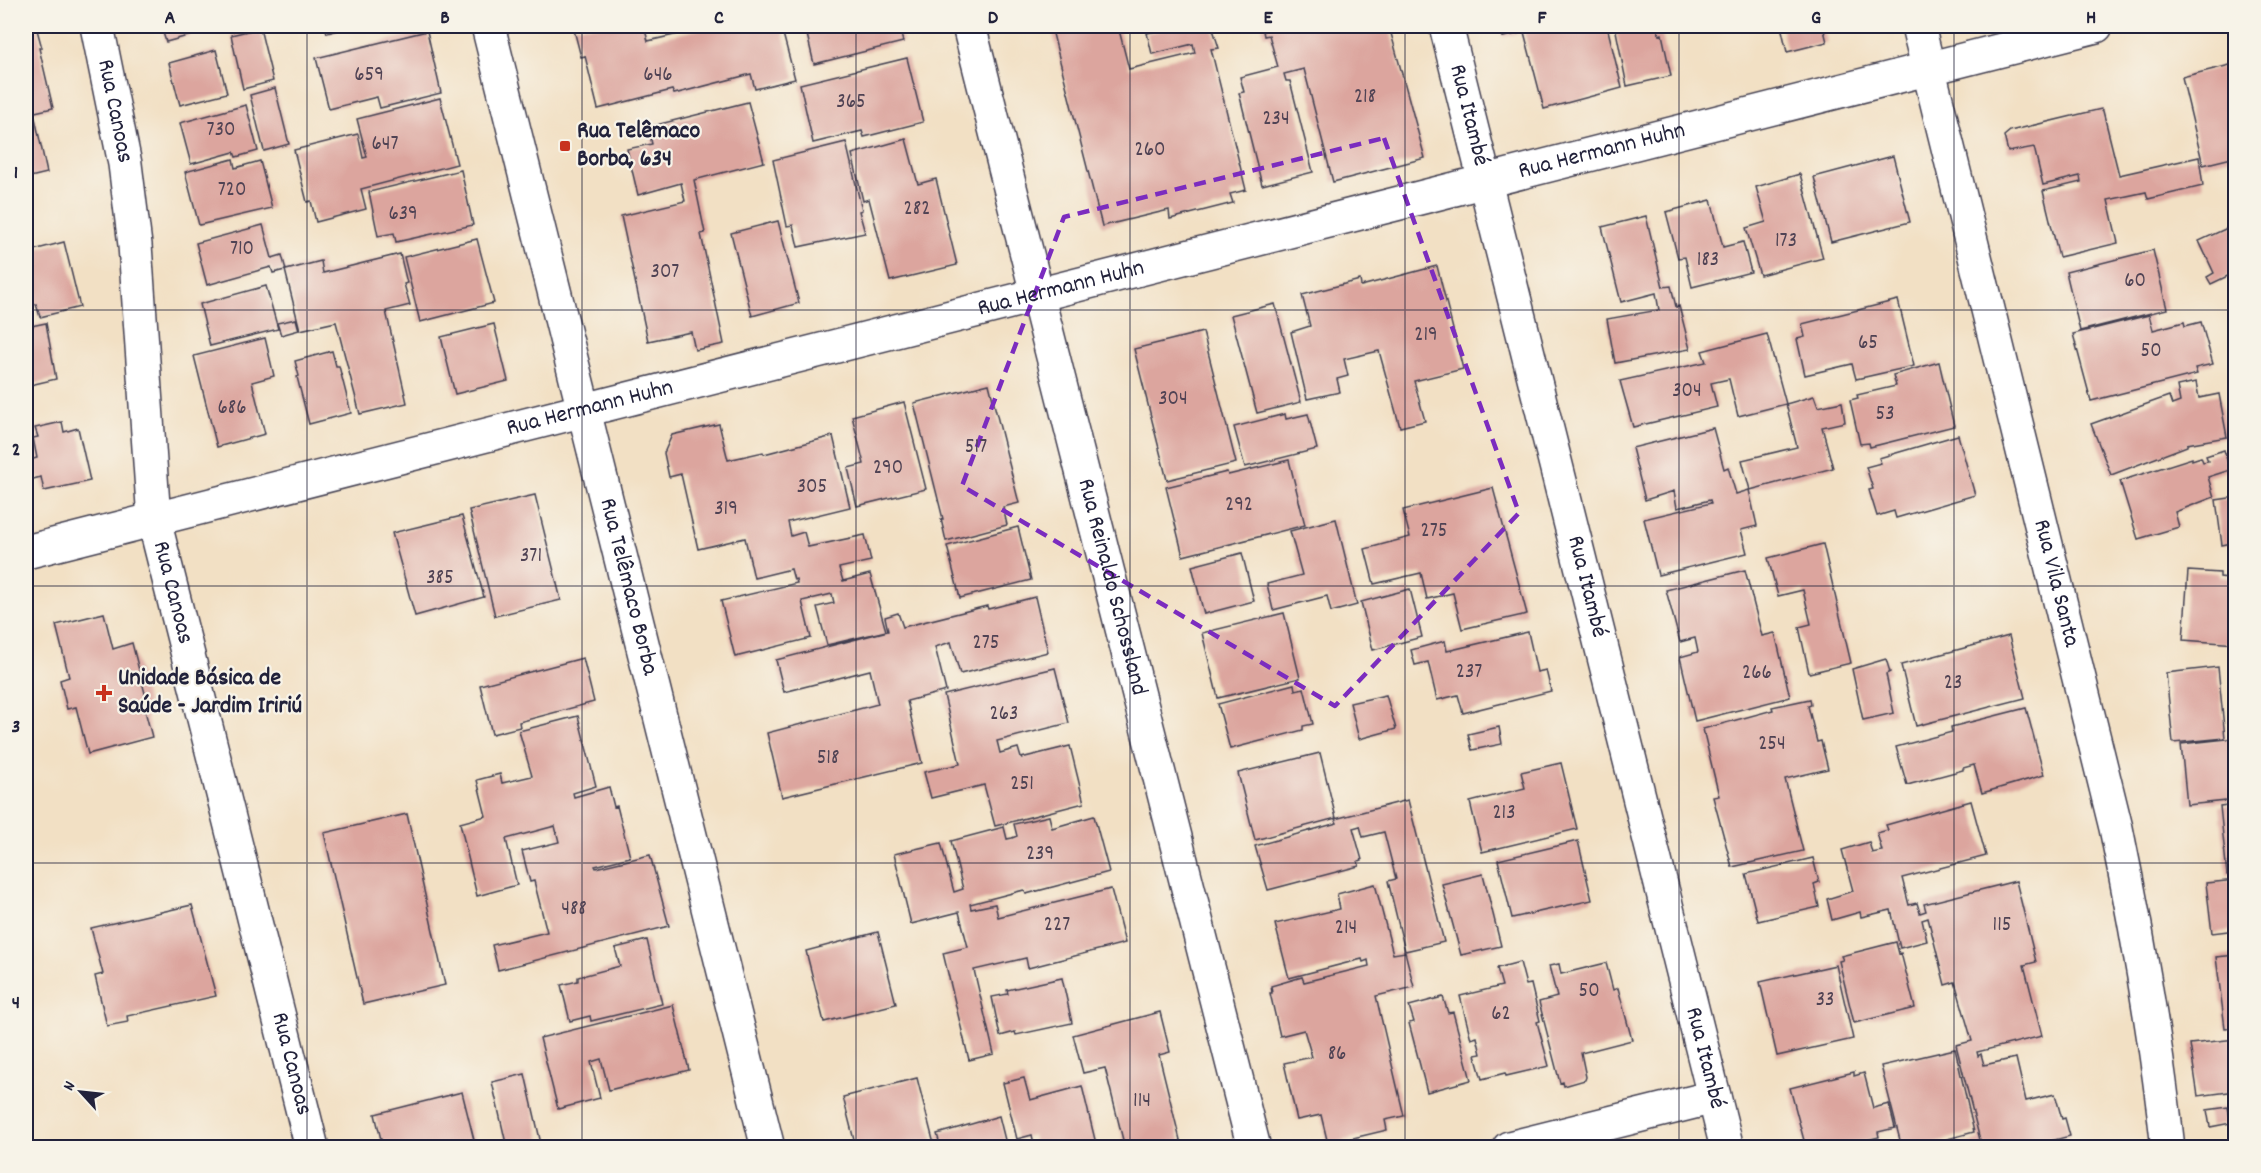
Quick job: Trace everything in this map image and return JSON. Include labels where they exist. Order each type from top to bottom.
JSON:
[{"type":"street","name":"Rua Canoas","points":[[97,26],[125,164],[135,245],[154,520],[312,1148]]},
{"type":"street","name":"Rua Telêmaco Borba","points":[[488,26],[768,1148]]},
{"type":"street","name":"Rua Reinaldo Schossland","points":[[969,26],[1254,1148]]},
{"type":"street","name":"Rua Itambé","points":[[1446,26],[1727,1148]]},
{"type":"street","name":"Rua Vila Santa","points":[[1918,26],[2116,828],[2141,949],[2159,1065],[2168,1148]]},
{"type":"street","name":"Rua Hermann Huhn","points":[[26,552],[2096,26]]},
{"type":"street","points":[[1509,1148],[1714,1097]]},
{"type":"highlighted area","points":[[1384,138],[1519,513],[1335,706],[962,486],[1064,217]]},
{"type":"building","points":[[26,26],[36,26],[53,108],[26,114]]},
{"type":"building","points":[[161,26],[212,26],[213,29],[166,42]]},
{"type":"building","points":[[325,26],[354,26],[327,33]]},
{"type":"building","points":[[573,26],[644,26],[648,41],[713,26],[781,26],[795,79],[755,89],[751,74],[674,94],[672,90],[598,109],[585,56],[581,57]]},
{"type":"building","points":[[805,26],[899,26],[903,42],[814,64]]},
{"type":"building","points":[[1051,26],[1118,26],[1129,69],[1195,53],[1193,44],[1152,54],[1147,33],[1178,26],[1212,26],[1219,48],[1211,49],[1246,190],[1230,194],[1233,203],[1170,219],[1169,210],[1102,226]]},
{"type":"building","points":[[1262,26],[1389,26],[1425,158],[1333,182],[1304,69],[1284,74],[1286,81],[1290,81],[1313,172],[1262,185],[1239,93],[1244,92],[1240,77],[1278,67],[1269,35],[1264,36]]},
{"type":"building","points":[[1500,26],[1607,26],[1622,88],[1544,109],[1524,32],[1503,37]]},
{"type":"building","points":[[1615,26],[1657,26],[1659,35],[1662,34],[1671,76],[1627,86]]},
{"type":"building","points":[[1781,26],[1823,26],[1827,42],[1787,52]]},
{"type":"building","points":[[260,28],[273,81],[243,89],[231,35]]},
{"type":"building","points":[[427,31],[441,93],[380,108],[377,97],[329,109],[316,58]]},
{"type":"building","points":[[216,50],[227,93],[180,105],[169,63]]},
{"type":"building","points":[[907,58],[923,122],[864,137],[862,131],[813,143],[800,84]]},
{"type":"building","points":[[2234,64],[2236,157],[2203,165],[2182,77]]},
{"type":"building","points":[[275,88],[289,144],[264,151],[250,95]]},
{"type":"building","points":[[440,98],[457,164],[361,189],[366,209],[316,222],[311,201],[307,202],[294,150],[358,134],[363,158],[367,157],[357,119]]},
{"type":"building","points":[[748,102],[764,162],[694,180],[705,233],[701,234],[724,344],[695,350],[691,332],[648,341],[621,216],[685,201],[681,183],[638,195],[627,149],[652,144],[648,127]]},
{"type":"building","points":[[246,105],[258,151],[236,157],[234,152],[191,164],[180,123]]},
{"type":"building","points":[[2101,109],[2119,175],[2199,157],[2203,186],[2148,199],[2146,192],[2108,200],[2118,243],[2059,257],[2043,191],[2081,182],[2080,176],[2043,185],[2034,147],[2008,152],[2004,136],[2010,131]]},
{"type":"building","points":[[35,118],[47,173],[26,178],[26,120]]},
{"type":"building","points":[[906,139],[918,184],[936,179],[957,265],[890,281],[869,199],[863,201],[852,154]]},
{"type":"building","points":[[846,142],[865,233],[798,247],[793,225],[787,226],[773,160]]},
{"type":"building","points":[[1893,156],[1910,222],[1831,242],[1814,177]]},
{"type":"building","points":[[233,159],[235,168],[260,161],[272,208],[199,225],[185,172]]},
{"type":"building","points":[[461,170],[473,225],[396,242],[394,233],[378,236],[369,192]]},
{"type":"building","points":[[1800,174],[1823,258],[1760,275],[1746,228],[1766,222],[1756,187]]},
{"type":"building","points":[[1711,200],[1723,247],[1743,242],[1751,272],[1692,287],[1685,257],[1678,258],[1666,212]]},
{"type":"building","points":[[1646,216],[1663,287],[1671,286],[1676,307],[1679,306],[1690,349],[1615,363],[1607,319],[1659,310],[1656,293],[1621,302],[1602,227]]},
{"type":"building","points":[[778,221],[799,303],[752,316],[731,233]]},
{"type":"building","points":[[2236,224],[2236,272],[2211,284],[2207,277],[2214,273],[2199,241]]},
{"type":"building","points":[[263,225],[272,258],[282,255],[286,270],[321,261],[323,273],[400,254],[407,283],[404,284],[410,305],[386,311],[407,403],[360,414],[336,322],[300,330],[285,270],[273,273],[271,267],[207,285],[196,243]]},
{"type":"building","points":[[477,239],[494,303],[420,322],[404,257]]},
{"type":"building","points":[[64,242],[80,307],[40,317],[36,304],[26,307],[26,252]]},
{"type":"building","points":[[2153,250],[2167,309],[2080,331],[2066,272]]},
{"type":"building","points":[[1437,266],[1463,369],[1414,381],[1425,421],[1400,427],[1379,351],[1344,359],[1348,376],[1337,379],[1340,392],[1307,399],[1291,332],[1310,326],[1302,295],[1360,280],[1361,286]]},
{"type":"building","points":[[266,286],[278,329],[210,346],[200,304]]},
{"type":"building","points":[[1898,300],[1914,366],[1856,379],[1852,364],[1805,375],[1797,339],[1805,337],[1802,324]]},
{"type":"building","points":[[1275,304],[1301,402],[1257,413],[1231,315]]},
{"type":"building","points":[[2149,315],[2153,330],[2184,322],[2185,326],[2201,322],[2213,364],[2195,368],[2197,374],[2091,401],[2073,334]]},
{"type":"building","points":[[296,319],[299,330],[281,335],[277,323]]},
{"type":"building","points":[[46,323],[56,379],[26,386],[26,327]]},
{"type":"building","points":[[494,324],[508,381],[455,394],[441,337]]},
{"type":"building","points":[[1203,332],[1236,463],[1167,480],[1134,349]]},
{"type":"building","points":[[1767,334],[1786,404],[1738,416],[1729,379],[1711,383],[1717,407],[1633,427],[1620,381],[1706,362],[1702,351]]},
{"type":"building","points":[[265,338],[274,376],[252,382],[265,434],[217,447],[194,356]]},
{"type":"building","points":[[332,351],[336,366],[339,366],[351,413],[309,424],[295,361]]},
{"type":"building","points":[[1939,362],[1954,426],[1870,447],[1869,443],[1860,444],[1850,400],[1858,398],[1857,395],[1896,386],[1893,375]]},
{"type":"building","points":[[2196,382],[2199,398],[2219,394],[2227,437],[2187,444],[2187,446],[2111,475],[2091,424],[2169,396],[2172,405],[2180,402],[2177,386]]},
{"type":"building","points":[[989,384],[1019,503],[1003,507],[1007,525],[946,541],[941,519],[943,519],[914,403]]},
{"type":"building","points":[[1814,396],[1818,407],[1842,402],[1845,422],[1822,427],[1833,468],[1750,490],[1742,460],[1797,447],[1786,404]]},
{"type":"building","points":[[904,402],[926,489],[857,506],[848,468],[864,464],[852,416]]},
{"type":"building","points":[[1285,414],[1286,419],[1308,414],[1317,449],[1245,467],[1234,427]]},
{"type":"building","points":[[62,422],[64,432],[78,428],[90,481],[44,491],[41,477],[29,480],[26,461],[37,458],[33,438],[38,437],[35,428]]},
{"type":"building","points":[[719,424],[728,460],[763,452],[764,454],[833,436],[850,507],[788,522],[791,536],[804,532],[808,547],[865,535],[871,561],[839,568],[843,581],[870,574],[886,631],[827,645],[817,607],[834,603],[832,594],[802,601],[811,638],[735,657],[721,601],[797,583],[791,569],[754,578],[745,538],[698,549],[681,474],[669,477],[664,453],[672,435]]},
{"type":"building","points":[[1713,428],[1724,469],[1728,467],[1736,494],[1749,490],[1757,526],[1741,530],[1747,553],[1658,575],[1644,519],[1711,503],[1710,500],[1677,508],[1674,491],[1645,500],[1632,448]]},
{"type":"building","points":[[1958,435],[1975,495],[1896,518],[1894,511],[1877,516],[1869,490],[1873,489],[1866,467],[1881,463],[1879,458]]},
{"type":"building","points":[[2224,450],[2230,470],[2208,477],[2214,497],[2175,512],[2179,527],[2138,539],[2120,481],[2192,458],[2192,460],[2201,457],[2203,462],[2208,461],[2206,456]]},
{"type":"building","points":[[1289,460],[1305,525],[1183,556],[1166,487]]},
{"type":"building","points":[[1493,488],[1527,614],[1462,629],[1453,593],[1427,599],[1421,573],[1374,584],[1365,549],[1410,537],[1403,510]]},
{"type":"building","points":[[535,495],[561,600],[495,616],[469,510]]},
{"type":"building","points":[[2236,497],[2236,542],[2222,545],[2216,500]]},
{"type":"building","points":[[462,516],[484,597],[415,616],[392,533]]},
{"type":"building","points":[[1336,519],[1357,605],[1331,612],[1327,596],[1273,610],[1267,584],[1302,575],[1290,531]]},
{"type":"building","points":[[1018,527],[1031,580],[960,598],[947,546]]},
{"type":"building","points":[[1823,544],[1851,663],[1809,673],[1799,627],[1811,624],[1803,590],[1778,596],[1768,558]]},
{"type":"building","points":[[1242,553],[1254,601],[1204,614],[1192,566]]},
{"type":"building","points":[[1745,570],[1762,636],[1775,633],[1790,697],[1695,721],[1680,657],[1698,652],[1695,638],[1680,642],[1666,590]]},
{"type":"building","points":[[2188,571],[2220,573],[2220,577],[2236,579],[2236,644],[2183,640]]},
{"type":"building","points":[[1410,589],[1422,637],[1373,650],[1361,602]]},
{"type":"building","points":[[1035,597],[1048,652],[960,674],[951,642],[935,647],[946,691],[907,701],[922,763],[782,797],[767,733],[878,704],[870,670],[784,692],[776,660],[888,631],[885,617],[898,613],[903,627],[987,606],[988,609]]},
{"type":"building","name":"Unidade Básica de Saúde - Jardim Iririú","points":[[104,613],[113,649],[132,643],[148,705],[144,707],[152,737],[88,754],[76,707],[67,709],[60,680],[69,677],[56,625]]},
{"type":"building","points":[[1284,613],[1300,678],[1218,698],[1202,633]]},
{"type":"building","points":[[1528,632],[1537,672],[1546,670],[1551,691],[1463,713],[1458,695],[1437,700],[1428,662],[1415,665],[1411,650],[1445,641],[1447,651]]},
{"type":"building","points":[[2009,636],[2025,698],[1916,726],[1901,665]]},
{"type":"building","points":[[583,658],[594,702],[519,722],[520,727],[492,734],[480,685]]},
{"type":"building","points":[[1886,659],[1890,672],[1886,674],[1894,713],[1863,720],[1852,669]]},
{"type":"building","points":[[2218,667],[2225,738],[2173,743],[2166,673]]},
{"type":"building","points":[[1055,668],[1069,723],[997,741],[1000,753],[1018,748],[1021,758],[1070,746],[1084,803],[995,826],[984,785],[931,798],[924,772],[960,764],[944,695]]},
{"type":"building","points":[[1294,684],[1295,690],[1304,688],[1313,724],[1303,726],[1303,730],[1230,749],[1218,704]]},
{"type":"building","points":[[1386,695],[1396,729],[1359,739],[1350,703]]},
{"type":"building","points":[[1810,699],[1811,705],[1808,706],[1817,742],[1821,741],[1828,769],[1785,779],[1803,851],[1732,867],[1713,797],[1719,796],[1703,729],[1773,710],[1772,707]]},
{"type":"building","points":[[2026,708],[2044,775],[1982,793],[1974,765],[1907,785],[1896,747],[1952,732],[1951,727]]},
{"type":"building","points":[[578,716],[596,786],[573,793],[574,797],[609,787],[614,807],[617,806],[630,857],[595,866],[596,868],[650,855],[669,926],[498,970],[492,945],[547,932],[534,881],[530,882],[522,851],[559,842],[555,826],[506,839],[517,885],[477,896],[460,823],[486,816],[477,780],[500,774],[502,783],[532,776],[519,731]]},
{"type":"building","points":[[1499,727],[1502,744],[1472,750],[1468,734]]},
{"type":"building","points":[[2236,738],[2236,800],[2187,805],[2181,744]]},
{"type":"building","points":[[1320,753],[1336,818],[1255,840],[1238,773]]},
{"type":"building","points":[[1561,763],[1577,829],[1482,852],[1470,802],[1525,788],[1521,772]]},
{"type":"building","points":[[1408,800],[1444,942],[1405,951],[1388,881],[1396,879],[1384,832],[1363,837],[1360,826],[1353,828],[1362,860],[1358,861],[1359,866],[1268,890],[1255,846],[1337,823],[1335,819]]},
{"type":"building","points":[[1971,801],[1986,856],[1902,878],[1909,905],[1917,903],[1920,913],[1926,911],[1924,904],[2016,881],[2036,962],[2024,965],[2042,1036],[1977,1052],[1978,1056],[1981,1054],[1984,1065],[2016,1058],[2026,1101],[2055,1094],[2062,1119],[2065,1118],[2070,1136],[2024,1148],[1951,1148],[1980,1140],[1956,1045],[1972,1041],[1955,982],[1945,985],[1928,918],[1922,920],[1927,941],[1900,948],[1891,910],[1861,917],[1860,912],[1832,920],[1827,899],[1853,891],[1842,850],[1869,842],[1872,853],[1882,851],[1877,833],[1888,830],[1886,825]]},
{"type":"building","points":[[2236,804],[2236,874],[2227,875],[2220,806]]},
{"type":"building","points":[[407,814],[445,985],[363,1004],[324,833]]},
{"type":"building","points":[[1049,816],[1052,828],[1094,816],[1109,872],[1026,894],[1024,890],[970,904],[971,909],[995,904],[998,917],[1111,889],[1125,943],[1028,968],[1026,958],[974,970],[994,1054],[969,1060],[943,953],[968,947],[959,912],[911,924],[894,854],[941,843],[954,892],[963,889],[951,841],[1004,827],[1007,839],[1012,838],[1017,836],[1014,824]]},
{"type":"building","points":[[1578,841],[1592,900],[1512,918],[1498,860]]},
{"type":"building","points":[[1813,858],[1819,882],[1814,884],[1819,907],[1758,921],[1746,874]]},
{"type":"building","points":[[1483,874],[1501,946],[1461,955],[1442,884]]},
{"type":"building","points":[[2236,880],[2236,930],[2212,933],[2206,883]]},
{"type":"building","points":[[1375,884],[1393,954],[1405,952],[1414,987],[1376,996],[1404,1116],[1385,1120],[1387,1130],[1328,1144],[1321,1115],[1297,1120],[1284,1063],[1312,1057],[1304,1030],[1280,1036],[1270,993],[1272,993],[1271,986],[1302,977],[1304,982],[1369,966],[1368,960],[1363,962],[1362,959],[1289,978],[1275,924],[1340,909],[1337,894]]},
{"type":"building","points":[[192,905],[216,996],[127,1016],[128,1022],[107,1026],[95,976],[103,974],[91,928]]},
{"type":"building","points":[[878,932],[896,1004],[824,1022],[806,951]]},
{"type":"building","points":[[647,940],[662,1004],[591,1021],[590,1016],[570,1021],[561,985],[578,981],[578,977],[620,966],[615,948]]},
{"type":"building","points":[[1896,942],[1915,1008],[1854,1023],[1839,961],[1843,960],[1841,956]]},
{"type":"building","points":[[2236,955],[2236,1027],[2225,1028],[2216,957]]},
{"type":"building","points":[[1520,962],[1526,985],[1531,984],[1540,1021],[1537,1022],[1549,1066],[1482,1079],[1475,1055],[1481,1054],[1477,1037],[1471,1039],[1460,996],[1502,986],[1497,968]]},
{"type":"building","points":[[1606,963],[1613,990],[1618,988],[1632,1040],[1581,1053],[1585,1080],[1564,1086],[1563,1082],[1560,1083],[1539,1002],[1557,997],[1549,966],[1559,964],[1561,974]]},
{"type":"building","points":[[1836,965],[1853,1039],[1777,1056],[1760,982]]},
{"type":"building","points":[[1062,978],[1072,1023],[1016,1035],[1015,1032],[1000,1036],[992,997],[1008,994],[1007,990]]},
{"type":"building","points":[[1443,997],[1448,1013],[1453,1012],[1471,1080],[1427,1092],[1409,1023],[1414,1022],[1409,1006]]},
{"type":"building","points":[[673,1005],[689,1070],[609,1090],[601,1059],[591,1062],[600,1098],[558,1109],[540,1038]]},
{"type":"building","points":[[1160,1012],[1170,1052],[1159,1055],[1182,1148],[1125,1148],[1105,1068],[1083,1073],[1073,1035]]},
{"type":"building","points":[[2236,1039],[2236,1091],[2198,1096],[2190,1044]]},
{"type":"building","points":[[1955,1049],[1974,1132],[1914,1148],[1902,1148],[1881,1066]]},
{"type":"building","points":[[1854,1072],[1854,1076],[1864,1073],[1873,1108],[1889,1104],[1895,1128],[1878,1132],[1879,1137],[1836,1148],[1806,1148],[1790,1088]]},
{"type":"building","points":[[525,1074],[542,1148],[507,1148],[492,1082]]},
{"type":"building","points":[[917,1078],[935,1148],[856,1148],[843,1097]]},
{"type":"building","points":[[1024,1078],[1030,1100],[1082,1086],[1097,1148],[1035,1148],[1032,1135],[1017,1139],[1003,1083]]},
{"type":"building","points":[[462,1092],[476,1148],[383,1148],[375,1114]]},
{"type":"building","points":[[2228,1107],[2231,1123],[2210,1127],[2207,1110]]},
{"type":"building","points":[[999,1116],[1007,1148],[941,1148],[937,1134]]},
{"type":"place","name":"Rua Telêmaco Borba, 634","points":[[565,146]]},
{"type":"place","name":"Unidade Básica de Saúde - Jardim Iririú","points":[[104,693]]}]
